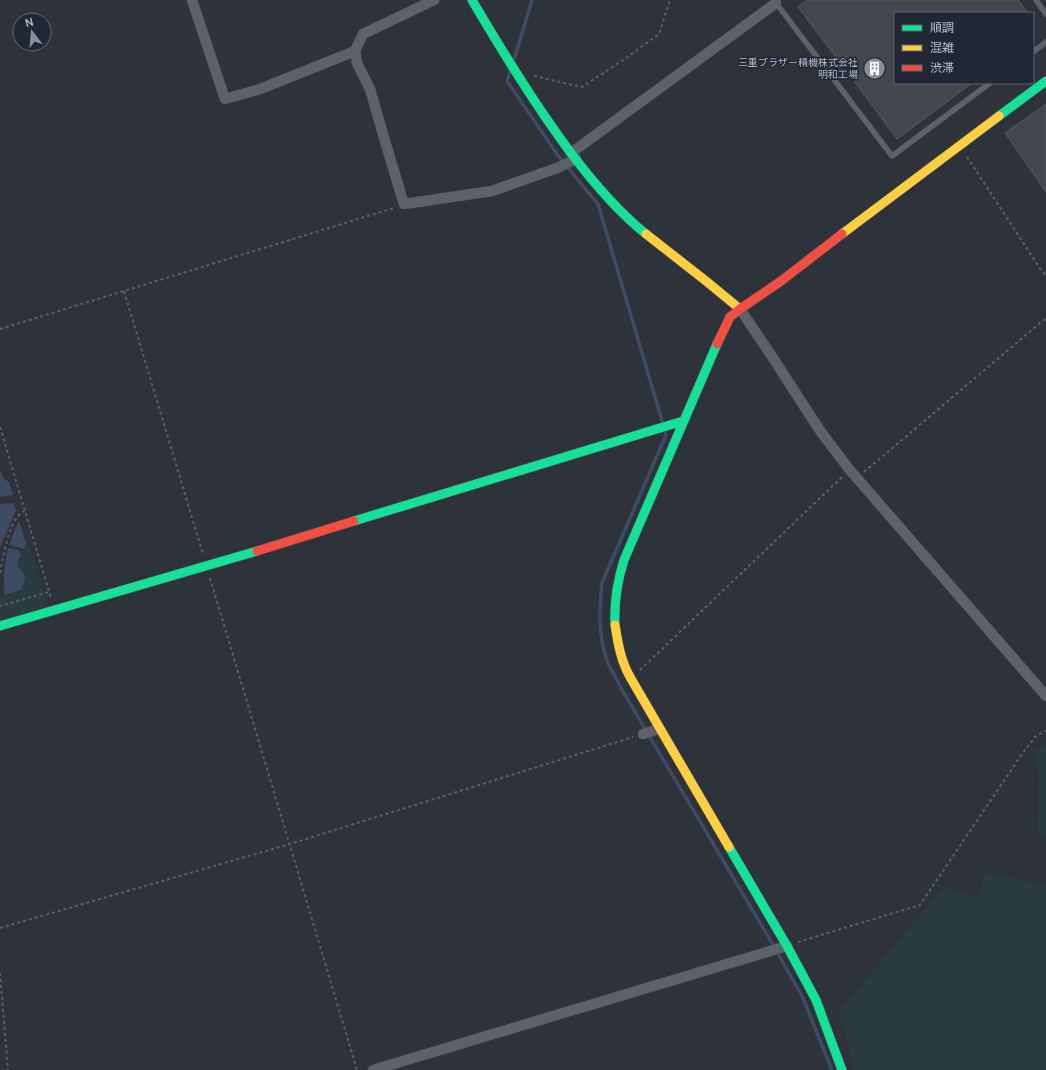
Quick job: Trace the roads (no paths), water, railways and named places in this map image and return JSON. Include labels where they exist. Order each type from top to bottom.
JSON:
[{"type":"street","points":[[192,0],[225,98],[260,89],[355,51]]},
{"type":"street","points":[[434,0],[363,34],[355,51],[357,63],[370,89],[404,204],[492,191],[557,168],[778,1]]},
{"type":"street","points":[[472,0],[516,72],[572,158],[603,193],[635,225],[714,286],[740,309],[813,420],[849,469],[1046,696]]},
{"type":"street","points":[[842,1070],[816,1000],[780,948],[651,731],[624,665],[616,634],[615,609],[617,585],[624,560],[683,421],[730,317],[781,281],[1046,81]]},
{"type":"street","points":[[0,626],[207,566],[683,421]]},
{"type":"street","points":[[373,1070],[780,948]]},
{"type":"lane","points":[[1036,0],[1046,14]]},
{"type":"lane","points":[[778,1],[892,156],[989,84]]},
{"type":"lane","points":[[1034,51],[1046,42]]},
{"type":"water","points":[[0,470],[3,478],[9,482],[13,495],[0,497]]},
{"type":"water","points":[[14,503],[16,510],[0,548],[0,504]]},
{"type":"water","points":[[19,521],[26,543],[24,549],[9,545]]},
{"type":"water","points":[[8,548],[19,550],[21,555],[18,565],[25,576],[25,579],[21,590],[4,595],[5,565]]},
{"type":"waterway","points":[[514,60],[532,0]]},
{"type":"waterway","points":[[510,72],[507,81],[559,157],[598,204],[663,424]]},
{"type":"waterway","points":[[665,430],[666,435],[602,583],[600,603],[602,643],[608,663],[622,690],[802,996],[832,1070]]},
{"type":"place","name":"三重ブラザー精機株式会社 明和工場","points":[[874,68]]}]
